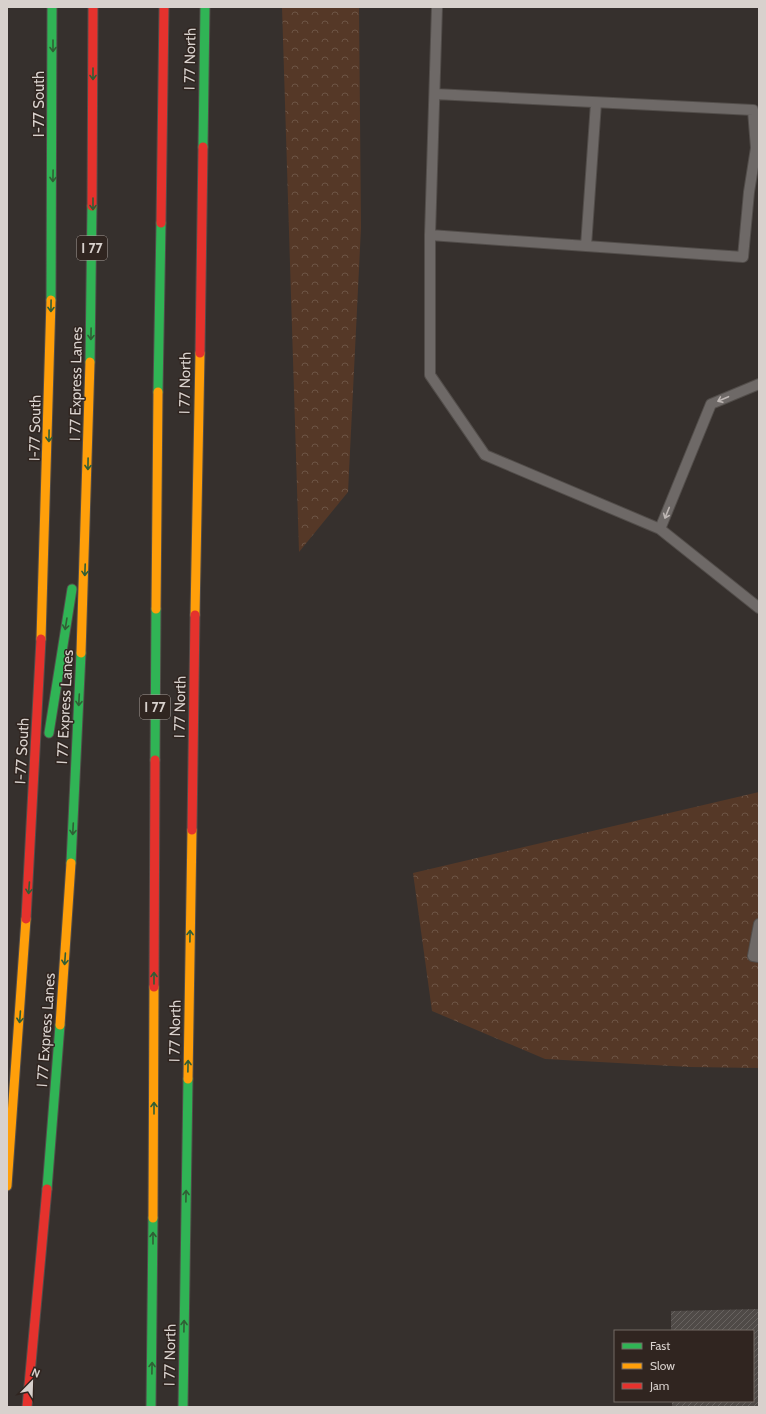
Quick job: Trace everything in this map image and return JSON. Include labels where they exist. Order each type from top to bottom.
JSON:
[{"type":"highway","name":"I-77 South","points":[[31,849],[48,487],[51,308],[52,7]]},
{"type":"highway","name":"I 77 Express Lanes","points":[[27,1407],[46,1210],[72,851],[88,489],[92,301],[93,7]]},
{"type":"highway","name":"I 77","points":[[151,1407],[153,1273],[156,567],[164,7]]},
{"type":"highway","name":"I 77 North","points":[[183,1407],[205,7]]},
{"type":"highway","points":[[48,739],[88,489]]},
{"type":"highway","points":[[7,1186],[31,849],[44,770]]},
{"type":"lane","points":[[437,7],[430,235],[430,375],[485,455],[660,529],[759,608]]},
{"type":"lane","points":[[430,235],[743,258],[749,192],[756,148],[753,110],[435,94]]},
{"type":"lane","points":[[586,246],[596,103]]},
{"type":"lane","points":[[660,529],[711,404],[759,384]]},
{"type":"lane","points":[[759,924],[753,956],[759,957]]},
{"type":"green space","points":[[282,7],[359,7],[361,228],[348,492],[299,552]]},
{"type":"green space","points":[[759,792],[759,1068],[690,1067],[545,1059],[432,1011],[413,873]]},
{"type":"building","points":[[759,1309],[759,1407],[672,1407],[672,1402],[754,1402],[754,1330],[671,1330],[671,1311]]},
{"type":"traffic: fast","points":[[51,300],[52,7]]},
{"type":"traffic: fast","points":[[203,147],[205,7]]},
{"type":"traffic: fast","points":[[90,362],[92,206]]},
{"type":"traffic: fast","points":[[158,392],[161,223]]},
{"type":"traffic: fast","points":[[49,733],[72,589]]},
{"type":"traffic: fast","points":[[155,760],[156,609]]},
{"type":"traffic: fast","points":[[71,863],[81,653]]},
{"type":"traffic: fast","points":[[47,1189],[60,1025]]},
{"type":"traffic: fast","points":[[183,1407],[188,1079]]},
{"type":"traffic: fast","points":[[151,1407],[153,1218]]},
{"type":"traffic: slow","points":[[41,639],[51,300]]},
{"type":"traffic: slow","points":[[195,615],[200,353]]},
{"type":"traffic: slow","points":[[81,653],[90,362]]},
{"type":"traffic: slow","points":[[156,609],[158,392]]},
{"type":"traffic: slow","points":[[188,1079],[192,830]]},
{"type":"traffic: slow","points":[[60,1025],[71,863]]},
{"type":"traffic: slow","points":[[7,1186],[26,919]]},
{"type":"traffic: slow","points":[[153,1218],[154,987]]},
{"type":"traffic: jam","points":[[92,206],[93,7]]},
{"type":"traffic: jam","points":[[161,223],[164,7]]},
{"type":"traffic: jam","points":[[200,353],[203,147]]},
{"type":"traffic: jam","points":[[192,830],[195,615]]},
{"type":"traffic: jam","points":[[26,919],[41,639]]},
{"type":"traffic: jam","points":[[154,987],[155,760]]},
{"type":"traffic: jam","points":[[27,1407],[47,1189]]}]
